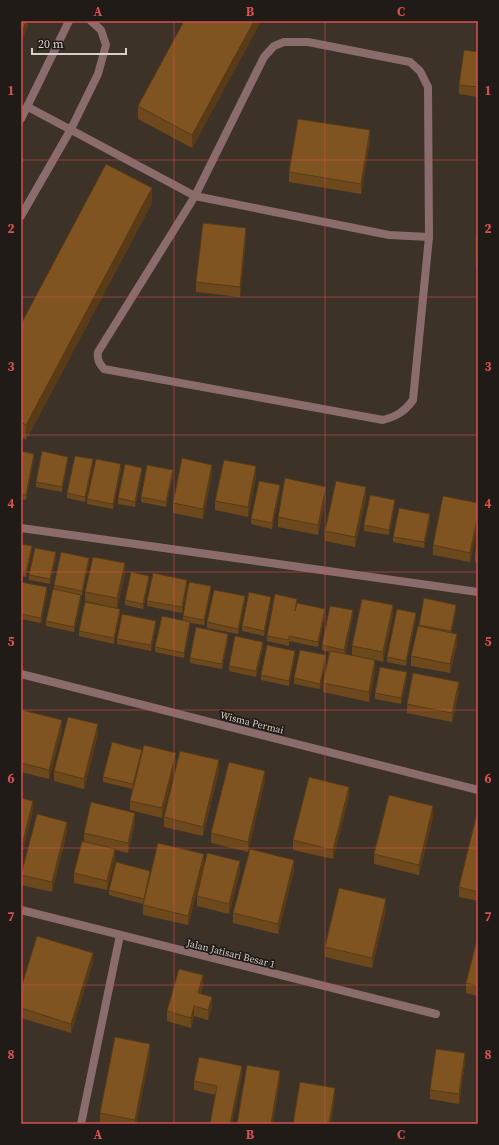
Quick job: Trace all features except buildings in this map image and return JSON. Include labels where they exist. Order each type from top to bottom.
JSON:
[{"type":"street","points":[[21,119],[69,21]]},
{"type":"street","points":[[21,216],[71,129],[98,74],[106,45],[102,30],[91,21]]},
{"type":"street","points":[[284,42],[308,42],[410,62],[420,72],[428,87],[429,237],[413,400],[406,410],[396,416],[382,420],[104,369],[97,358],[98,352],[195,196],[264,56],[274,46],[284,42]]},
{"type":"street","points":[[28,107],[195,196],[389,235],[429,237]]},
{"type":"street","points":[[21,528],[478,592]]},
{"type":"street","name":"Wisma Permai","points":[[21,674],[478,790]]},
{"type":"street","name":"Jalan Jatisari Besar 1","points":[[21,910],[436,1014]]},
{"type":"street","points":[[81,1124],[120,936]]}]
